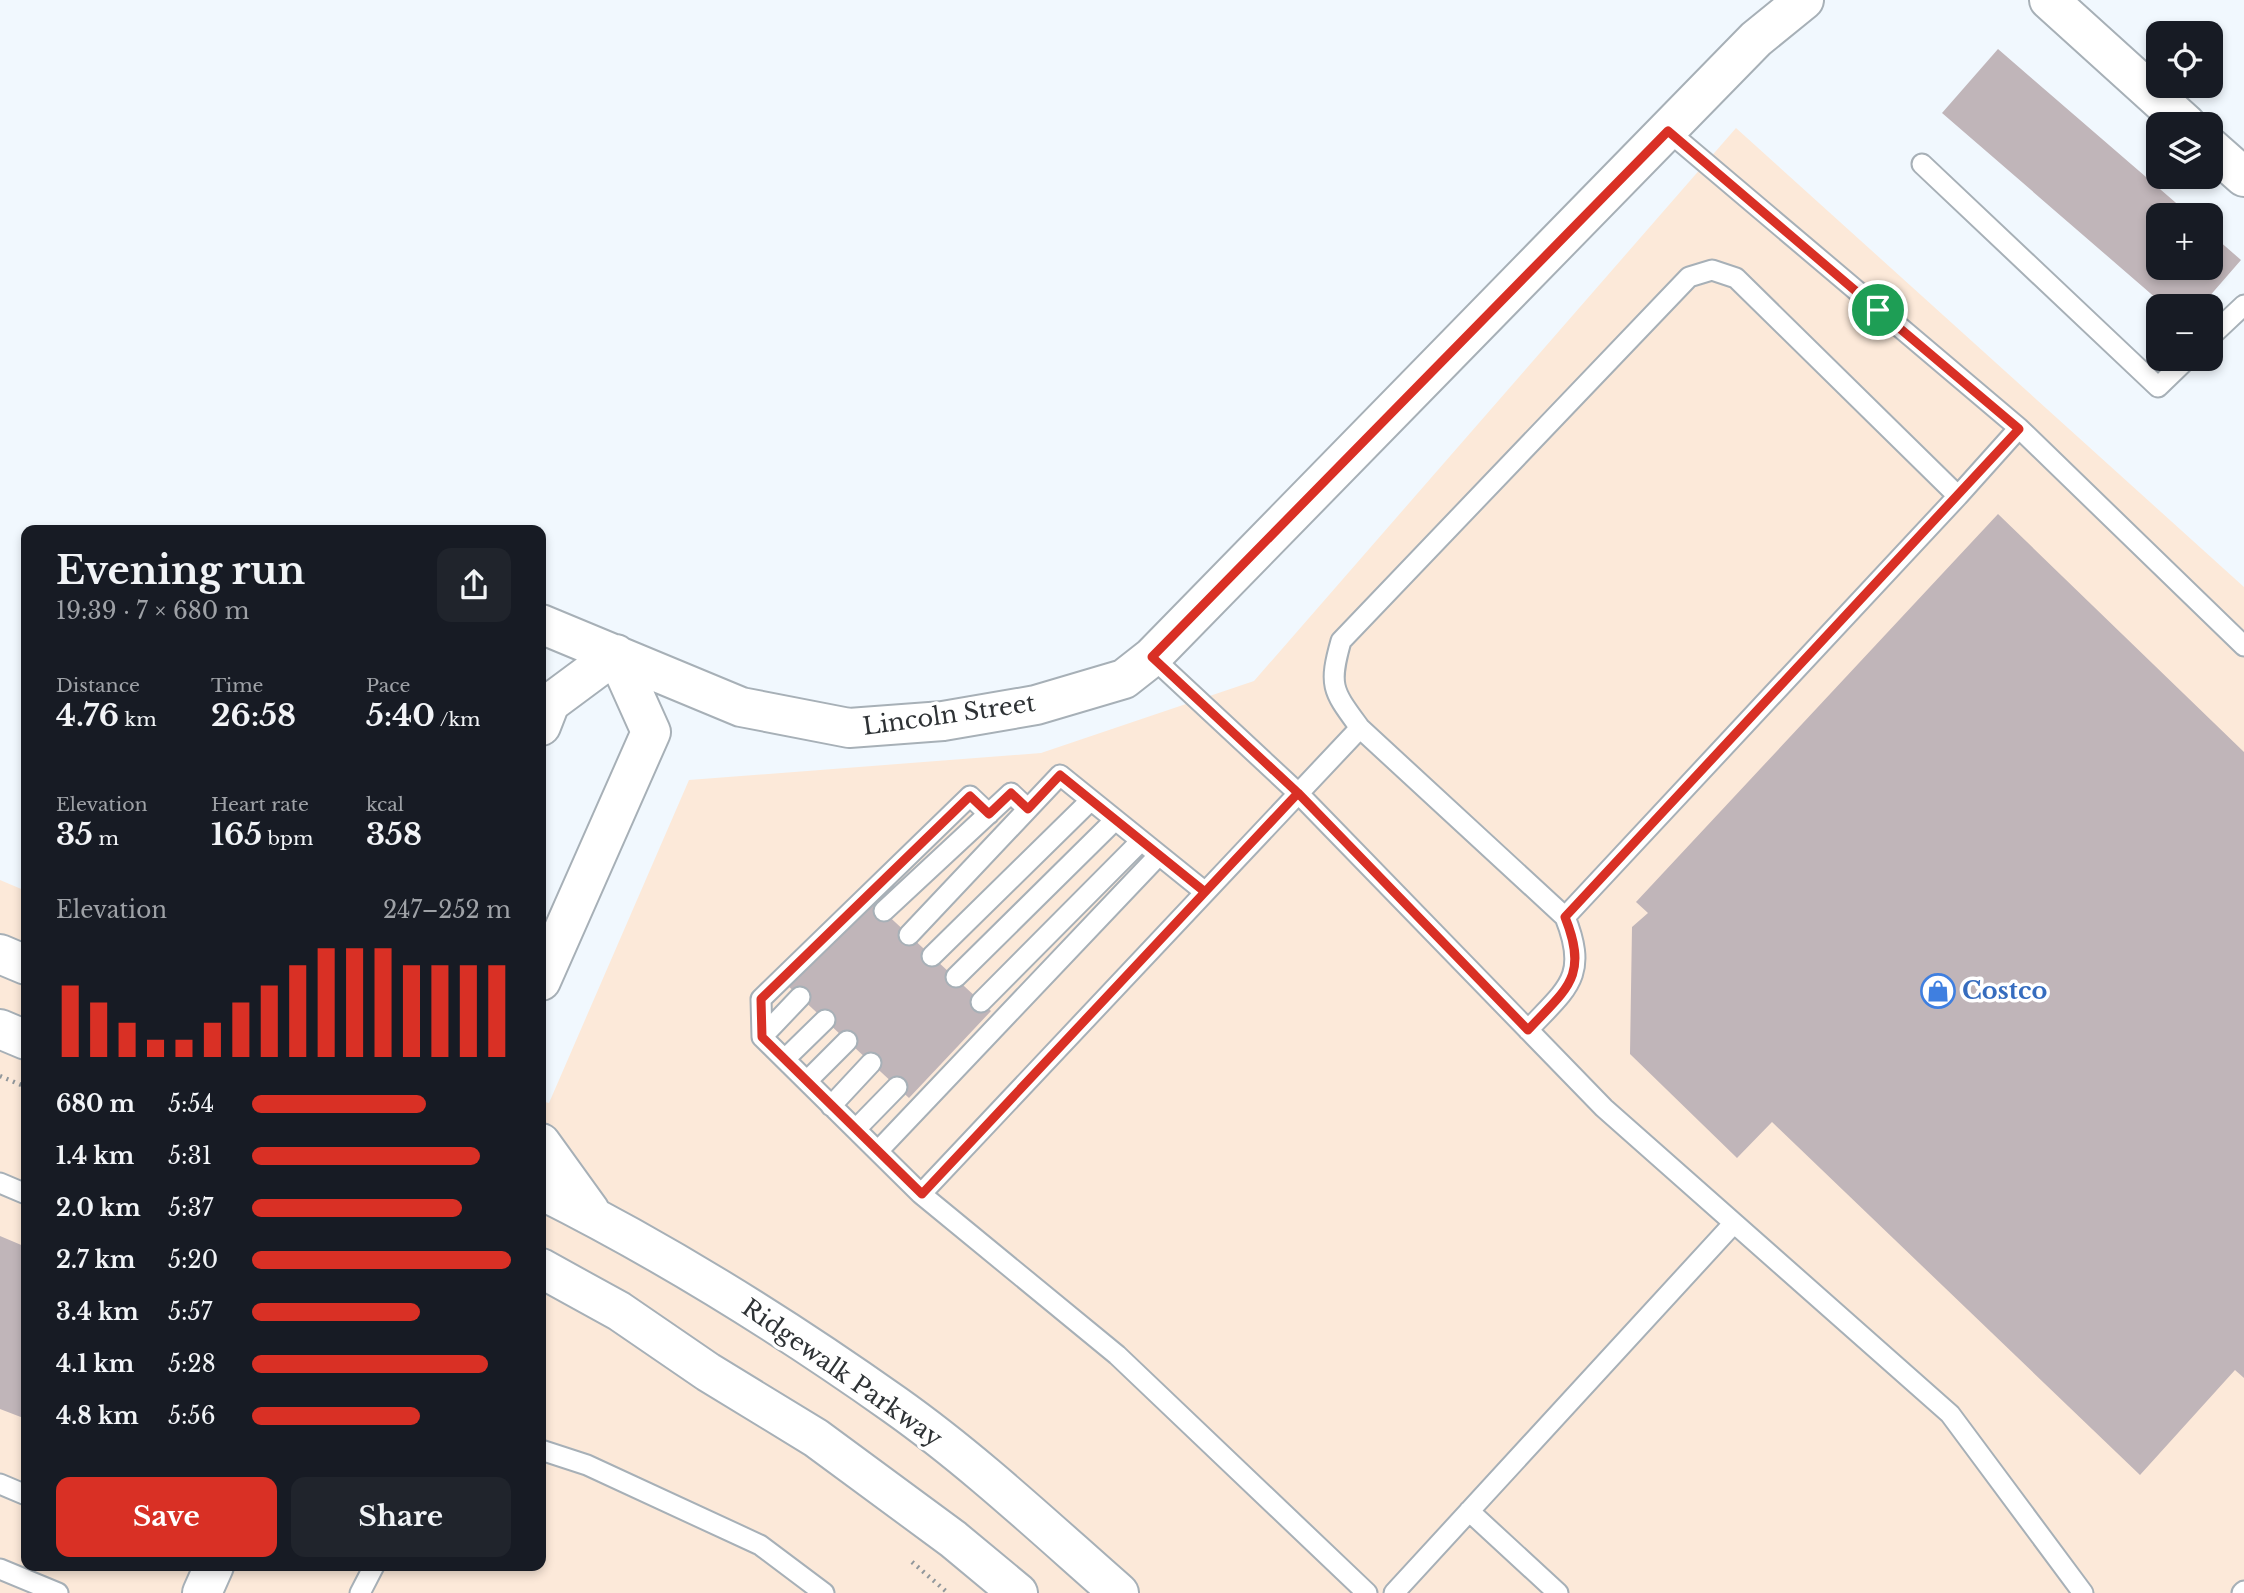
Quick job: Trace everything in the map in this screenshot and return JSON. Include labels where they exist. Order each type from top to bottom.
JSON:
[{"type":"street","name":"Lincoln Street","points":[[546,626],[741,707],[849,728],[943,721],[1036,705],[1124,679],[1152,657],[1756,39],[1804,0]]},
{"type":"street","points":[[2049,0],[2173,112]]},
{"type":"street","points":[[2223,158],[2244,177]]},
{"type":"street","points":[[546,713],[550,703],[616,654],[651,732],[546,970]]},
{"type":"street","points":[[0,954],[21,963]]},
{"type":"street","points":[[0,1029],[21,1038]]},
{"type":"street","points":[[546,1150],[593,1216]]},
{"type":"street","name":"Ridgewalk Parkway","points":[[546,1192],[593,1216],[717,1287],[897,1406],[1021,1507],[1119,1593]]},
{"type":"street","points":[[546,1271],[619,1311],[708,1372],[816,1438],[953,1539],[1018,1593]]},
{"type":"street","points":[[202,1593],[212,1571]]},
{"type":"lane","points":[[1668,131],[2019,429],[2244,646]]},
{"type":"lane","points":[[1922,164],[2158,387],[2175,371]]},
{"type":"lane","points":[[1528,1030],[1572,983],[1577,946],[1565,917],[1360,728],[1335,693],[1334,668],[1341,641],[1689,276],[1712,270],[1736,278],[1958,496]]},
{"type":"lane","points":[[2223,325],[2244,305]]},
{"type":"lane","points":[[1565,917],[2019,429]]},
{"type":"lane","points":[[1152,657],[1298,793],[1604,1108],[1950,1414],[2083,1593]]},
{"type":"lane","points":[[922,1194],[1360,728]]},
{"type":"lane","points":[[909,935],[1060,775],[1205,892]]},
{"type":"lane","points":[[884,911],[1011,793],[1028,809]]},
{"type":"lane","points":[[989,814],[970,796],[761,999],[762,1037],[922,1194],[1117,1355],[1367,1593]]},
{"type":"lane","points":[[932,956],[1091,800]]},
{"type":"lane","points":[[956,978],[1115,820]]},
{"type":"lane","points":[[981,1002],[1141,841]]},
{"type":"lane","points":[[877,1151],[1159,855]]},
{"type":"lane","points":[[762,1037],[800,997]]},
{"type":"lane","points":[[785,1059],[825,1020]]},
{"type":"lane","points":[[807,1081],[847,1041]]},
{"type":"lane","points":[[831,1106],[872,1063]]},
{"type":"lane","points":[[856,1129],[897,1087]]},
{"type":"lane","points":[[0,1183],[21,1192]]},
{"type":"lane","points":[[1394,1593],[1734,1223]]},
{"type":"lane","points":[[546,1452],[587,1465],[760,1545],[824,1593]]},
{"type":"lane","points":[[0,1484],[21,1493]]},
{"type":"lane","points":[[1469,1511],[1558,1593]]},
{"type":"lane","points":[[0,1569],[58,1593]]},
{"type":"lane","points":[[360,1593],[371,1571]]},
{"type":"path","points":[[0,1076],[21,1085]]},
{"type":"path","points":[[901,1553],[948,1593]]},
{"type":"shaded area","points":[[1736,128],[2244,587],[2244,1593],[0,1593],[0,880],[21,889],[21,1571],[546,1571],[546,1102],[549,1103],[689,780],[1041,753],[1254,681]]},
{"type":"building","points":[[1998,49],[2146,177],[2146,189],[2160,189],[2176,203],[2146,203],[2146,280],[2223,280],[2223,244],[2241,260],[2211,294],[2151,294],[1942,113]]},
{"type":"building","name":"Costco","points":[[1998,514],[2244,752],[2244,1378],[2235,1370],[2140,1475],[1772,1122],[1737,1158],[1630,1054],[1632,927],[1648,913],[1636,902]]},
{"type":"building","points":[[868,897],[991,1011],[909,1098],[786,984]]},
{"type":"building","points":[[0,1236],[21,1245],[21,1417],[0,1409]]},
{"type":"place","name":"Costco","points":[[1938,991]]},
{"type":"route","points":[[1878,310],[1668,131],[1152,657],[1298,793],[1205,892],[1060,775],[1028,809],[1011,793],[989,814],[970,796],[761,999],[762,1037],[922,1194],[1298,793],[1528,1030],[1572,983],[1577,946],[1565,917],[2019,429],[1878,310]]}]
